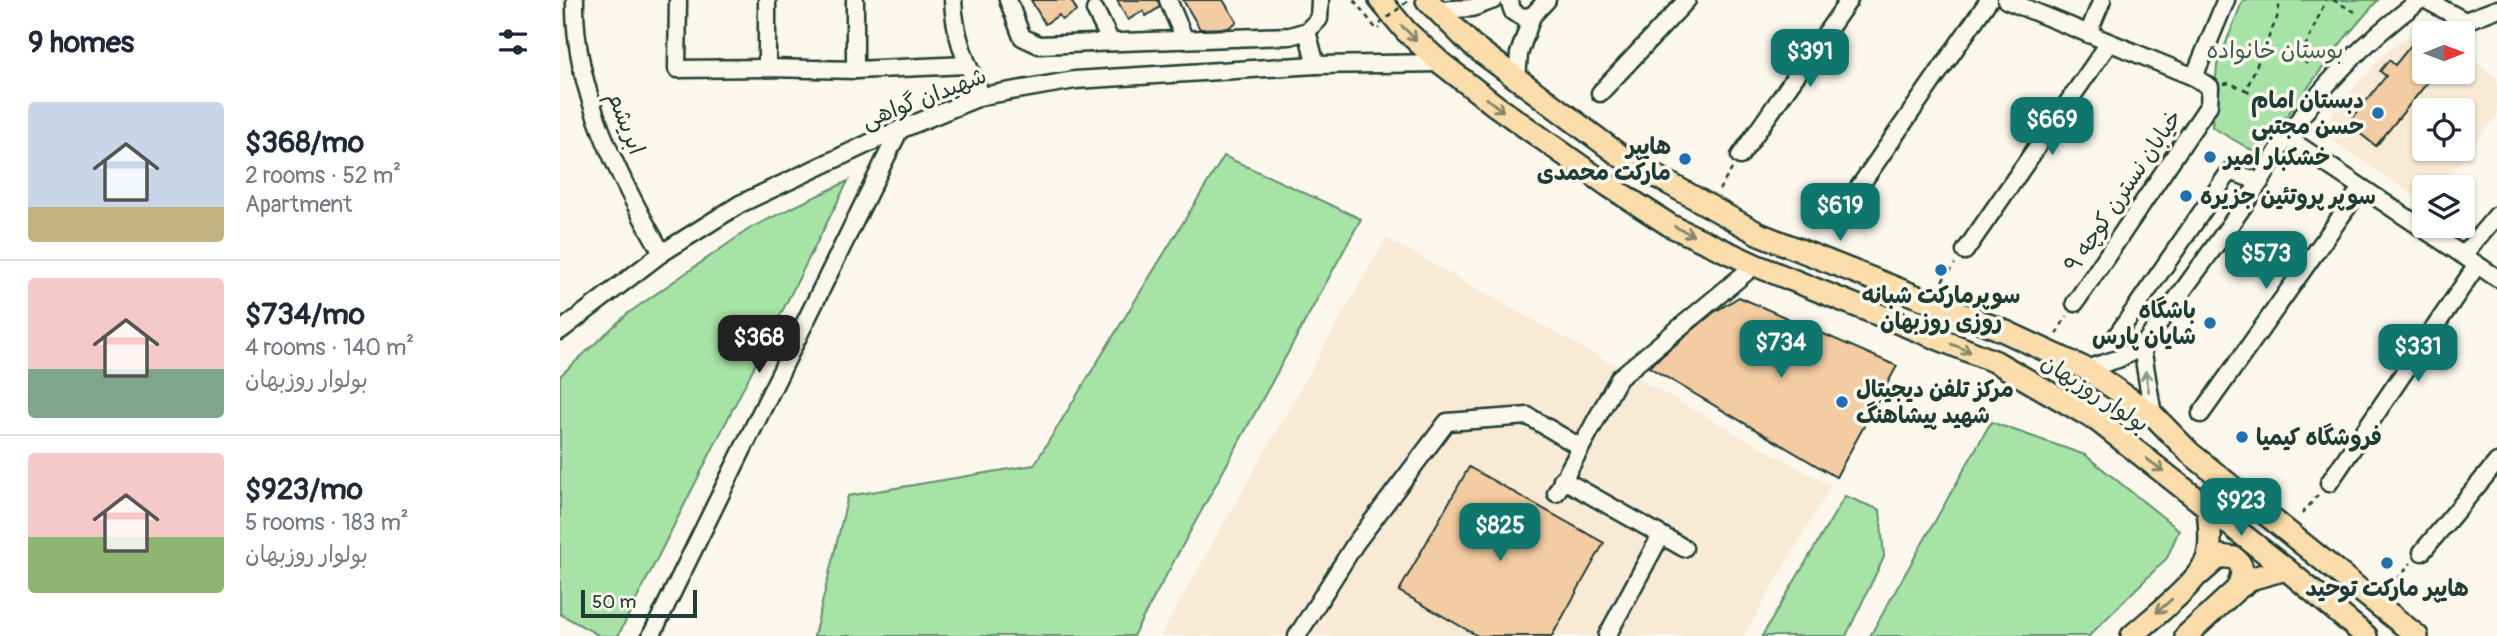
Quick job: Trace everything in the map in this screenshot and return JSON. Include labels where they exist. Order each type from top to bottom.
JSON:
[{"type":"main road","name":"بولوار روزبهان","points":[[1380,0],[1406,31],[1441,63],[1525,127],[1671,226],[1755,265],[1996,362],[2098,421],[2286,569],[2365,636]]},
{"type":"main road","name":"بولوار روزبهان","points":[[1432,5],[1472,45],[1622,157],[1759,234],[2004,331],[2086,369],[2153,415],[2190,453],[2417,636]]},
{"type":"main road","points":[[2197,576],[2208,556],[2210,532],[2207,506]]},
{"type":"main road","points":[[2132,636],[2220,556],[2234,558],[2242,567],[2243,575],[2237,589]]},
{"type":"main road","points":[[2186,636],[2237,589],[2253,578],[2286,569]]},
{"type":"street","name":"ابریشم","points":[[575,0],[580,59],[594,112],[635,205],[662,253]]},
{"type":"street","points":[[678,0],[677,69],[855,70],[967,65]]},
{"type":"street","points":[[767,0],[767,68]]},
{"type":"street","points":[[855,0],[855,70]]},
{"type":"street","points":[[953,0],[953,16],[967,65],[982,96]]},
{"type":"street","points":[[1008,0],[1022,37],[1039,45],[1290,36],[1307,31],[1319,19],[1320,0]]},
{"type":"street","points":[[1168,0],[1185,40]]},
{"type":"street","points":[[1432,5],[1472,8],[1494,0]]},
{"type":"street","points":[[1509,0],[1513,12],[1522,17],[1532,16]]},
{"type":"street","points":[[1517,79],[1518,54],[1532,16],[1547,0]]},
{"type":"street","points":[[1600,93],[1687,0]]},
{"type":"street","points":[[1740,156],[1849,0]]},
{"type":"street","points":[[1842,213],[1989,0]]},
{"type":"street","points":[[2006,0],[2194,77],[2210,87]]},
{"type":"street","points":[[2088,34],[2102,0]]},
{"type":"street","points":[[2194,77],[2226,0]]},
{"type":"street","points":[[2086,369],[2118,359],[2142,347],[2323,89],[2350,58],[2384,27],[2420,0]]},
{"type":"street","points":[[2426,0],[2465,22],[2497,9]]},
{"type":"street","points":[[1095,10],[1111,42]]},
{"type":"street","points":[[1307,31],[1316,65]]},
{"type":"street","points":[[1965,251],[2109,43]]},
{"type":"street","name":"شهیدان گواهی","points":[[560,331],[662,253],[740,204],[900,130],[982,96],[1075,80],[1316,65],[1441,63]]},
{"type":"street","name":"خیابان نسترن کوچه ۹","points":[[2075,303],[2209,105],[2210,87]]},
{"type":"street","points":[[652,636],[900,130]]},
{"type":"street","points":[[2287,137],[2497,278]]},
{"type":"street","points":[[2117,335],[2230,171],[2260,182]]},
{"type":"street","points":[[2201,414],[2361,188]]},
{"type":"street","points":[[2329,483],[2497,215]]},
{"type":"street","points":[[1684,548],[1559,486],[1619,378],[1755,265]]},
{"type":"street","points":[[2142,347],[2153,415]]},
{"type":"street","points":[[1297,636],[1355,544],[1447,422],[1528,416],[1580,447]]},
{"type":"street","points":[[2422,552],[2497,462]]},
{"type":"street","points":[[1607,636],[1661,535]]},
{"type":"path","points":[[1380,24],[1409,0]]},
{"type":"path","points":[[2246,90],[2277,18],[2279,0]]},
{"type":"path","points":[[2307,64],[2301,56],[2326,0]]},
{"type":"path","points":[[2333,0],[2358,14]]},
{"type":"path","points":[[2210,87],[2229,83],[2276,106]]},
{"type":"path","points":[[1719,190],[1740,156]]},
{"type":"path","points":[[1942,281],[1965,251]]},
{"type":"path","points":[[2056,334],[2075,303]]},
{"type":"path","points":[[2302,514],[2329,483]]},
{"type":"path","points":[[2390,587],[2422,552]]},
{"type":"shaded area","name":"دبستان امام حسن مجتبی","points":[[2412,33],[2412,84],[2475,84],[2475,60],[2497,79],[2497,116],[2475,143],[2475,98],[2412,98],[2412,161],[2461,161],[2450,175],[2412,175],[2412,195],[2331,139],[2330,115],[2382,56]]},
{"type":"shaded area","points":[[1386,238],[1831,486],[1744,636],[1160,636]]},
{"type":"green space","name":"بوستان خانواده","points":[[2243,0],[2378,0],[2345,38],[2258,154],[2212,127],[2217,65]]},
{"type":"green space","points":[[1224,156],[1361,219],[1133,636],[814,636],[848,496],[1034,465]]},
{"type":"green space","points":[[848,181],[618,636],[600,636],[560,614],[560,376],[627,314],[752,227]]},
{"type":"green space","points":[[1991,422],[2085,455],[2179,530],[2167,558],[2089,636],[1870,636]]},
{"type":"green space","points":[[1845,496],[1880,510],[1884,557],[1846,636],[1762,636]]},
{"type":"building","points":[[1031,0],[1071,0],[1077,11],[1062,20],[1059,15],[1045,24]]},
{"type":"building","points":[[1117,0],[1158,0],[1160,7],[1146,16],[1143,11],[1128,20]]},
{"type":"building","points":[[1183,0],[1223,0],[1237,22],[1228,28],[1200,29]]},
{"type":"building","points":[[2412,44],[2412,84],[2426,84],[2412,98],[2412,102],[2376,146],[2348,124],[2386,76],[2380,71],[2389,60],[2395,65]]},
{"type":"building","points":[[1739,297],[1897,366],[1836,477],[1649,367],[1713,313]]},
{"type":"building","points":[[1469,467],[1604,543],[1552,636],[1478,636],[1399,591]]},
{"type":"place","name":"دبستان امام حسن مجتبی","points":[[2378,113]]},
{"type":"place","name":"خشکبار امیر","points":[[2210,157]]},
{"type":"place","name":"هایپر مارکت محمدی","points":[[1685,159]]},
{"type":"place","name":"سوپر پروتئین جزیره","points":[[2186,196]]},
{"type":"place","name":"سوپرمارکت شبانه روزی روزبهان","points":[[1941,270]]},
{"type":"place","name":"باشگاه شایان پارس","points":[[2210,323]]},
{"type":"place","name":"مرکز تلفن دیجیتال شهید پیشاهنگ","points":[[1842,402]]},
{"type":"place","name":"فروشگاه کیمیا","points":[[2242,437]]},
{"type":"place","name":"هایپر مارکت توحید","points":[[2387,563]]}]
